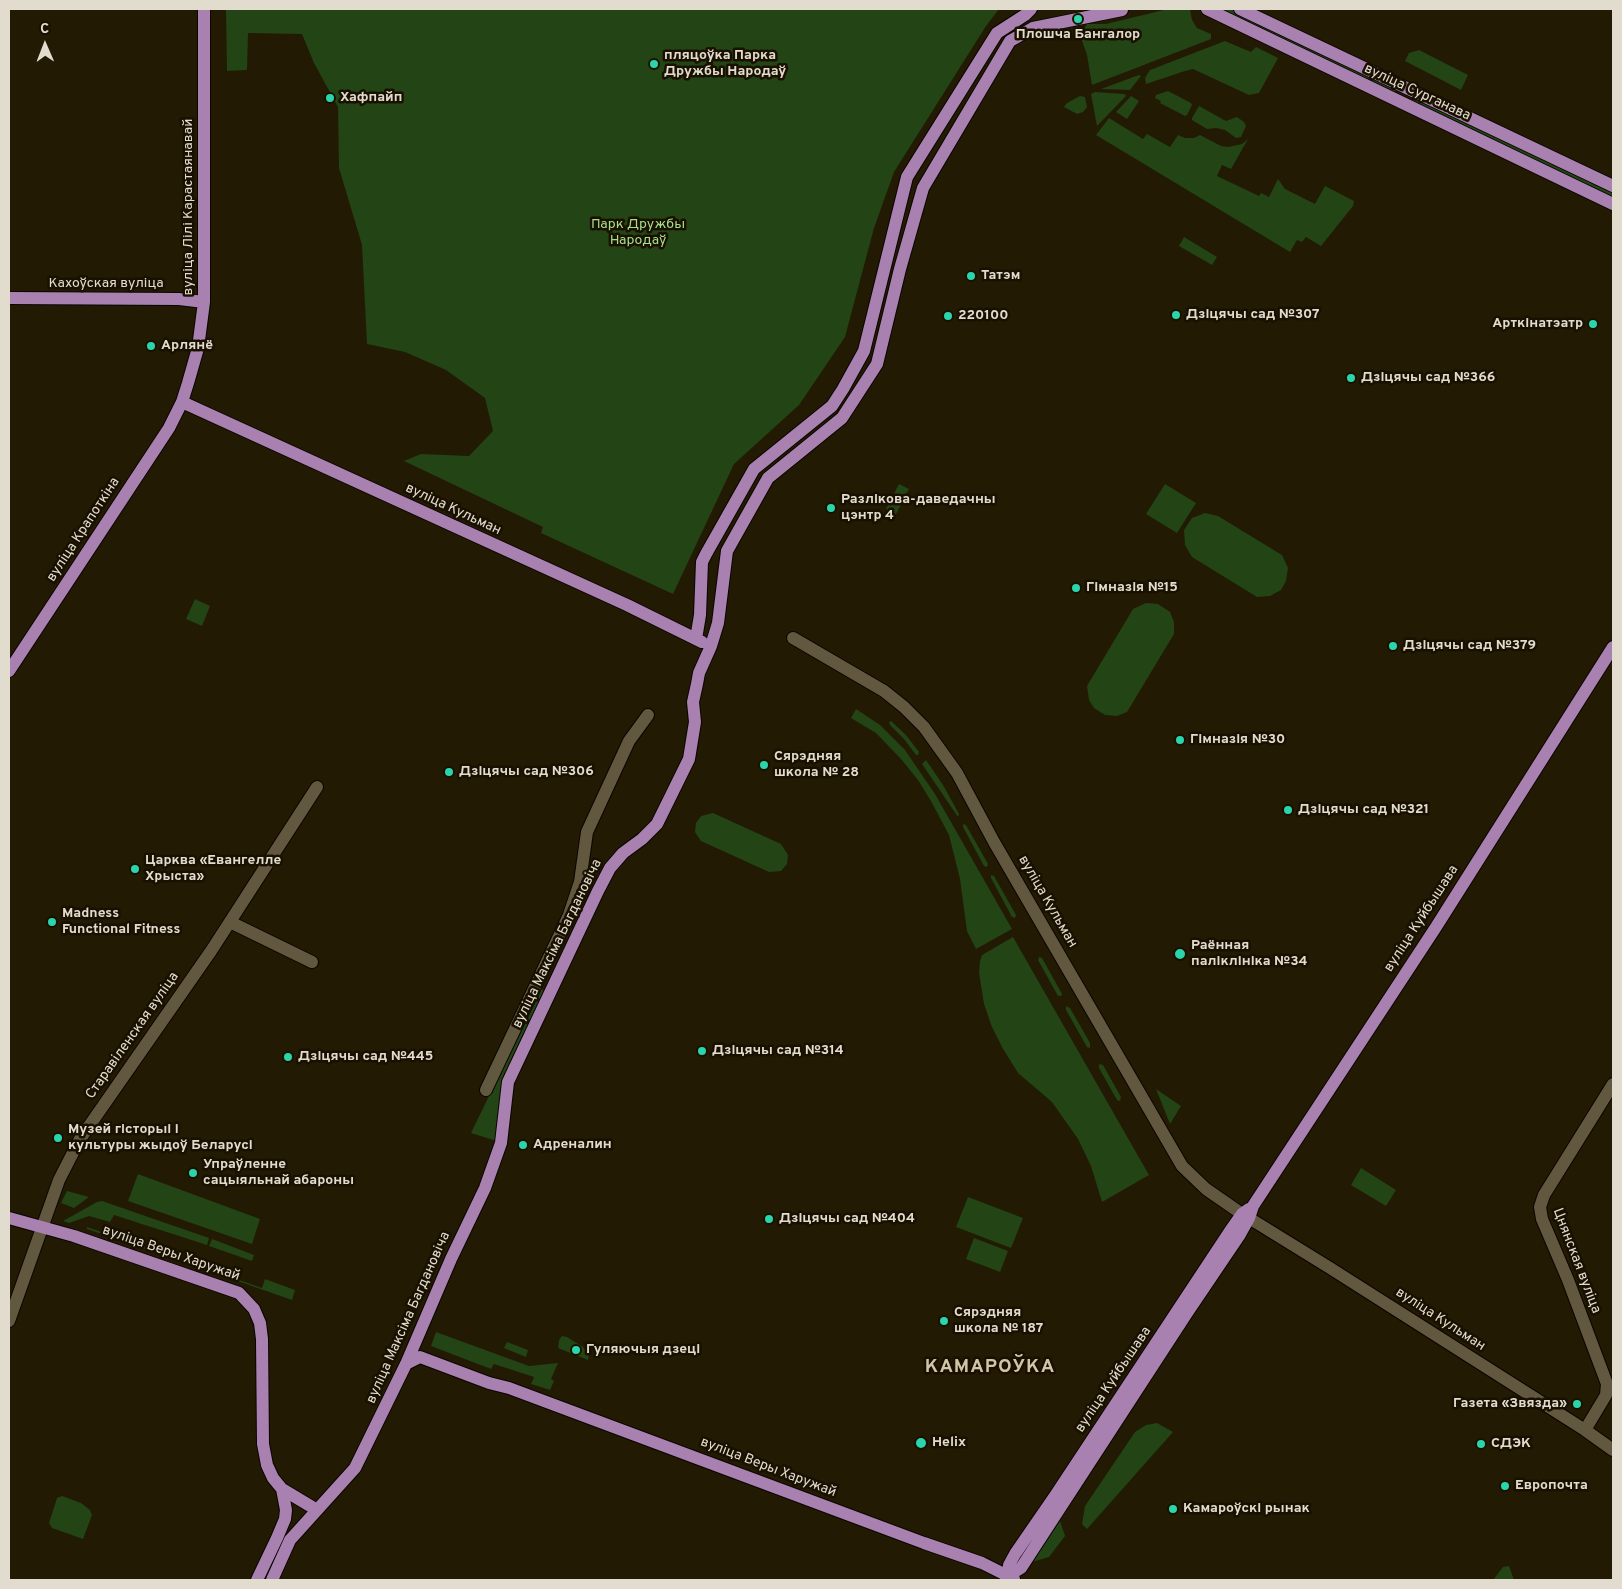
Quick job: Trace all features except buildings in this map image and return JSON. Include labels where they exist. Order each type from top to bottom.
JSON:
[{"type":"main road","name":"вуліца Лілі Карастаянавай","points":[[182,402],[198,348],[204,302],[204,9]]},
{"type":"main road","points":[[696,640],[700,615],[702,562],[706,554],[754,469],[832,406],[864,351],[907,178],[998,34],[1031,9]]},
{"type":"main road","points":[[1094,9],[1108,11],[1123,9]]},
{"type":"main road","name":"вуліца Максіма Багдановіча","points":[[272,1580],[290,1540],[355,1468],[406,1364],[451,1259],[485,1188],[501,1143],[508,1082],[610,868],[623,853],[642,839],[657,824],[689,759],[695,722],[693,702],[699,673],[711,646],[718,623],[728,551],[768,478],[842,418],[877,364],[900,269],[923,188],[1010,41],[1033,28],[1123,9]]},
{"type":"main road","name":"вуліца Сурганава","points":[[1207,9],[1613,204]]},
{"type":"main road","name":"вуліца Сурганава","points":[[1240,9],[1613,186]]},
{"type":"main road","name":"Кахоўская вуліца","points":[[9,298],[179,299],[204,302]]},
{"type":"main road","name":"вуліца Кульман","points":[[182,402],[627,605],[711,646]]},
{"type":"main road","name":"вуліца Крапоткіна","points":[[9,671],[169,428],[182,402]]},
{"type":"main road","name":"вуліца Куйбышава","points":[[1010,1579],[1021,1568],[1239,1236],[1248,1213],[1436,927],[1613,647]]},
{"type":"main road","name":"вуліца Веры Харужай","points":[[9,1218],[83,1240],[239,1293],[254,1310],[260,1323],[262,1339],[263,1444],[269,1472],[282,1489],[286,1501],[285,1519],[257,1580]]},
{"type":"main road","name":"вуліца Веры Харужай","points":[[416,1341],[422,1351],[489,1378],[508,1388]]},
{"type":"main road","name":"вуліца Веры Харужай","points":[[406,1364],[420,1357],[489,1383],[508,1388],[982,1563],[1010,1579]]},
{"type":"main road","points":[[282,1489],[317,1510]]},
{"type":"street","name":"вуліца Кульман","points":[[793,638],[884,691],[924,727],[956,772],[994,842],[1182,1166],[1206,1189],[1248,1213],[1585,1430],[1613,1450]]},
{"type":"street","name":"вуліца Максіма Багдановіча","points":[[486,1090],[574,901],[580,882],[588,832],[629,741],[648,716]]},
{"type":"street","name":"Старавіленская вуліца","points":[[9,1321],[59,1180],[80,1139],[230,922],[317,787]]},
{"type":"street","points":[[230,922],[312,962]]},
{"type":"street","name":"Цнянская вуліца","points":[[1585,1430],[1606,1395],[1607,1384],[1568,1280],[1542,1219],[1540,1207],[1544,1195],[1613,1084]]},
{"type":"green space","name":"Парк Дружбы Народаў","points":[[226,9],[999,9],[986,26],[894,172],[874,228],[845,337],[799,405],[734,464],[673,594],[541,533],[543,527],[404,461],[421,454],[469,456],[493,431],[485,398],[446,370],[405,352],[367,344],[362,245],[339,168],[338,107],[314,63],[302,34],[248,33],[247,70],[227,71]]},
{"type":"green space","points":[[1168,9],[1190,9],[1192,20],[1197,28],[1211,34],[1211,39],[1092,85],[1087,55],[1080,35],[1087,24],[1106,24]]},
{"type":"green space","points":[[1220,9],[1231,9],[1397,88],[1395,92]]},
{"type":"green space","points":[[1225,41],[1251,52],[1256,47],[1278,58],[1259,93],[1249,95],[1193,69],[1146,84],[1145,78],[1150,70]]},
{"type":"green space","points":[[1419,50],[1468,75],[1461,90],[1405,61],[1409,53]]},
{"type":"green space","points":[[1139,75],[1141,76],[1130,90],[1101,89]]},
{"type":"green space","points":[[1168,91],[1191,103],[1192,105],[1187,115],[1185,116],[1160,103],[1161,101],[1155,98],[1156,95]]},
{"type":"green space","points":[[1095,92],[1124,94],[1126,96],[1097,126],[1091,94]]},
{"type":"green space","points":[[1080,96],[1085,97],[1087,107],[1083,112],[1077,114],[1064,107],[1067,103]]},
{"type":"green space","points":[[1131,96],[1139,101],[1127,119],[1116,112]]},
{"type":"green space","points":[[1414,96],[1613,193],[1613,198],[1412,101]]},
{"type":"green space","points":[[1199,106],[1226,121],[1237,117],[1244,122],[1246,126],[1241,137],[1236,138],[1225,130],[1207,129],[1192,120]]},
{"type":"green space","points":[[1109,118],[1143,139],[1147,134],[1170,147],[1178,135],[1185,138],[1194,138],[1200,135],[1221,146],[1228,147],[1242,144],[1248,139],[1231,169],[1222,165],[1217,176],[1259,196],[1261,193],[1269,197],[1278,179],[1285,189],[1315,204],[1325,186],[1354,201],[1353,206],[1321,246],[1306,237],[1302,242],[1297,240],[1290,252],[1096,135]]},
{"type":"green space","points":[[1184,237],[1217,257],[1212,265],[1179,246]]},
{"type":"green space","points":[[899,484],[909,489],[896,514],[886,509]]},
{"type":"green space","points":[[1165,484],[1196,503],[1177,533],[1146,514]]},
{"type":"green space","points":[[1205,513],[1218,516],[1282,555],[1288,568],[1286,581],[1281,590],[1270,596],[1257,597],[1192,557],[1185,545],[1184,530],[1192,518]]},
{"type":"green space","points":[[195,599],[210,606],[202,626],[186,619]]},
{"type":"green space","points":[[1146,603],[1158,604],[1170,612],[1174,622],[1174,634],[1127,712],[1117,716],[1105,715],[1094,708],[1089,700],[1087,686],[1133,609]]},
{"type":"green space","points":[[856,709],[880,725],[905,750],[935,794],[1012,929],[976,949],[967,931],[960,879],[949,835],[918,780],[901,759],[876,733],[851,718]]},
{"type":"green space","points":[[891,721],[906,735],[919,752],[918,755],[890,725],[889,722]]},
{"type":"green space","points":[[926,760],[943,785],[959,814],[958,817],[922,764]]},
{"type":"green space","points":[[713,813],[781,844],[788,855],[787,864],[781,871],[769,872],[701,841],[695,832],[696,823],[701,816]]},
{"type":"green space","points":[[963,824],[966,825],[988,864],[987,867],[984,866]]},
{"type":"green space","points":[[991,875],[994,876],[1016,915],[1015,918],[1012,917]]},
{"type":"green space","points":[[1013,937],[1149,1175],[1102,1202],[1091,1166],[1078,1139],[1052,1102],[1018,1073],[992,1027],[984,1004],[979,973],[982,955]]},
{"type":"green space","points":[[1039,957],[1042,958],[1062,994],[1061,996],[1058,996],[1038,960]]},
{"type":"green space","points":[[541,989],[544,991],[502,1080],[497,1141],[471,1133]]},
{"type":"green space","points":[[1066,1006],[1070,1008],[1090,1043],[1090,1048],[1087,1047],[1066,1010]]},
{"type":"green space","points":[[1099,1064],[1103,1065],[1121,1097],[1120,1101],[1117,1100],[1099,1068]]},
{"type":"green space","points":[[1156,1089],[1181,1106],[1170,1124]]},
{"type":"green space","points":[[1361,1168],[1396,1190],[1386,1206],[1351,1185]]},
{"type":"green space","points":[[138,1174],[260,1219],[252,1244],[128,1201]]},
{"type":"green space","points":[[67,1191],[89,1197],[74,1208],[61,1203]]},
{"type":"green space","points":[[968,1197],[1023,1218],[1011,1248],[956,1227]]},
{"type":"green space","points":[[102,1201],[209,1238],[207,1245],[114,1215],[110,1222],[89,1216],[69,1223],[63,1221]]},
{"type":"green space","points":[[87,1227],[187,1262],[87,1229]]},
{"type":"green space","points":[[974,1238],[1008,1251],[1000,1272],[966,1259]]},
{"type":"green space","points":[[212,1239],[254,1255],[252,1261],[209,1246]]},
{"type":"green space","points":[[192,1265],[262,1288],[265,1279],[295,1290],[292,1300]]},
{"type":"green space","points":[[436,1332],[529,1366],[558,1363],[551,1379],[554,1381],[550,1390],[531,1384],[534,1377],[494,1364],[491,1369],[431,1346]]},
{"type":"green space","points":[[562,1336],[583,1347],[589,1355],[588,1360],[558,1348],[559,1340]]},
{"type":"green space","points":[[507,1342],[528,1350],[526,1357],[504,1348]]},
{"type":"green space","points":[[1157,1423],[1173,1432],[1087,1529],[1082,1524],[1085,1506],[1135,1432],[1146,1425]]},
{"type":"green space","points":[[62,1496],[81,1503],[90,1510],[92,1515],[83,1539],[52,1528],[49,1523],[57,1498]]},
{"type":"green space","points":[[1060,1521],[1065,1536],[1049,1557],[1032,1562]]},
{"type":"green space","points":[[1509,1566],[1514,1580],[1493,1580],[1503,1567]]},
{"type":"place","name":"Плошча Бангалор","points":[[1078,19]]},
{"type":"place","name":"пляцоўка Парка Дружбы Народаў","points":[[654,64]]},
{"type":"place","name":"Хафпайп","points":[[330,98]]},
{"type":"place","name":"Татэм","points":[[971,276]]},
{"type":"place","name":"Дзіцячы сад №307","points":[[1176,315]]},
{"type":"place","name":"220100","points":[[948,316]]},
{"type":"place","name":"Арткінатэатр","points":[[1593,324]]},
{"type":"place","name":"Арлянё","points":[[151,346]]},
{"type":"place","name":"Дзіцячы сад №366","points":[[1351,378]]},
{"type":"place","name":"Разлікова-даведачны цэнтр 4","points":[[831,508]]},
{"type":"place","name":"Гімназія №15","points":[[1076,588]]},
{"type":"place","name":"Дзіцячы сад №379","points":[[1393,646]]},
{"type":"place","name":"Гімназія №30","points":[[1180,740]]},
{"type":"place","name":"Сярэдняя школа № 28","points":[[764,765]]},
{"type":"place","name":"Дзіцячы сад №306","points":[[449,772]]},
{"type":"place","name":"Дзіцячы сад №321","points":[[1288,810]]},
{"type":"place","name":"Царква «Евангелле Хрыста»","points":[[135,869]]},
{"type":"place","name":"Madness Functional Fitness","points":[[52,922]]},
{"type":"place","name":"Раённая паліклініка №34","points":[[1180,954]]},
{"type":"place","name":"Дзіцячы сад №314","points":[[702,1051]]},
{"type":"place","name":"Дзіцячы сад №445","points":[[288,1057]]},
{"type":"place","name":"Музей гісторыі і культуры жыдоў Беларусі","points":[[58,1138]]},
{"type":"place","name":"Адреналин","points":[[523,1145]]},
{"type":"place","name":"Упраўленне сацыяльнай абароны","points":[[193,1173]]},
{"type":"place","name":"Дзіцячы сад №404","points":[[769,1219]]},
{"type":"place","name":"Сярэдняя школа № 187","points":[[944,1321]]},
{"type":"place","name":"Гуляючыя дзеці","points":[[576,1350]]},
{"type":"place","name":"Газета «Звязда»","points":[[1577,1404]]},
{"type":"place","name":"Helix","points":[[921,1443]]},
{"type":"place","name":"СДЭК","points":[[1481,1444]]},
{"type":"place","name":"Европочта","points":[[1505,1486]]},
{"type":"place","name":"Камароўскі рынак","points":[[1173,1509]]},
{"type":"district","name":"КАМАРОЎКА","points":[[990,1368]]}]
